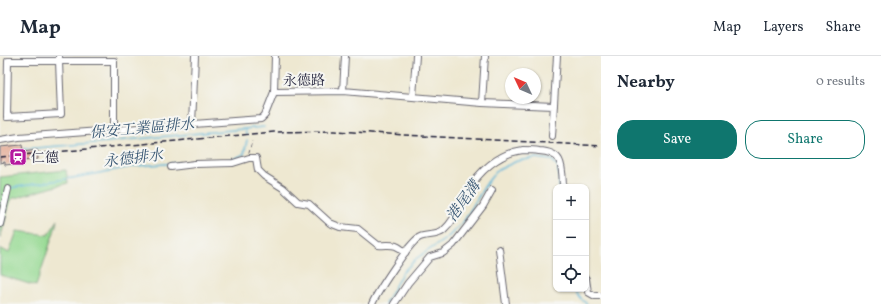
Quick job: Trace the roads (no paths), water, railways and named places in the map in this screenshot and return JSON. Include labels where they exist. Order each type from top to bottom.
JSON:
[{"type":"street","points":[[192,124],[195,56]]},
{"type":"street","points":[[274,92],[275,56]]},
{"type":"street","points":[[343,91],[345,56]]},
{"type":"street","points":[[414,96],[416,56]]},
{"type":"street","points":[[482,103],[485,56]]},
{"type":"street","points":[[552,136],[557,56]]},
{"type":"street","points":[[59,59],[61,114],[7,117],[8,61],[59,59],[114,58],[114,130]]},
{"type":"street","name":"永德路","points":[[0,140],[19,137],[261,119],[265,115],[274,92],[343,91],[482,103],[554,106]]},
{"type":"street","points":[[372,304],[405,253],[419,238],[442,232],[456,216],[466,194],[476,178],[487,167],[509,155],[523,150],[541,151],[554,154],[559,158],[562,166],[563,184]]},
{"type":"street","points":[[171,167],[195,164],[233,163],[256,158],[258,170],[264,176],[283,188],[298,202],[309,204],[330,223],[340,227],[358,229],[378,246],[393,245],[400,247],[405,253]]},
{"type":"street","points":[[0,224],[8,189]]},
{"type":"street","points":[[394,304],[408,282],[430,257],[443,253],[454,245],[483,206],[492,190]]},
{"type":"street","points":[[499,249],[506,304]]},
{"type":"street","points":[[588,292],[601,296]]},
{"type":"waterway","name":"保安工業區排水","points":[[23,149],[264,127]]},
{"type":"waterway","name":"保安工業區排水","points":[[245,129],[246,135]]},
{"type":"waterway","name":"永德排水","points":[[227,160],[234,159],[244,154],[247,140]]},
{"type":"waterway","name":"港尾溝","points":[[385,304],[402,273],[417,258],[447,238],[464,221],[486,184],[496,171],[517,161],[535,158],[552,160],[558,167],[559,184]]},
{"type":"waterway","name":"永德排水","points":[[10,188],[136,166],[179,163]]},
{"type":"waterway","name":"港尾溝","points":[[576,292],[587,304]]},
{"type":"railway","points":[[0,157],[274,132],[335,131],[601,146]]},
{"type":"place","name":"仁德","points":[[18,157]]}]
